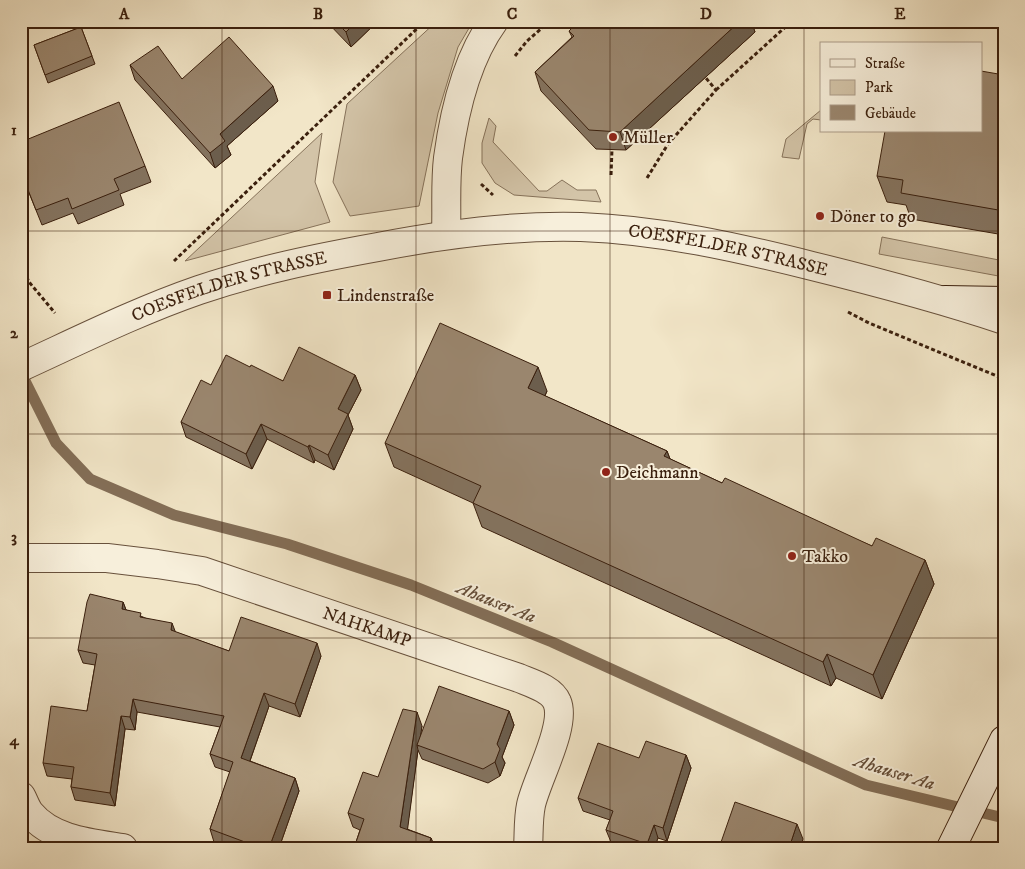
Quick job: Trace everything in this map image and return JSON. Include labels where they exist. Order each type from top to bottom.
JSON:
[{"type":"street","points":[[446,234],[448,160],[456,113],[471,65],[488,29],[494,21]]},
{"type":"street","name":"COESFELDER STRASSE","points":[[21,367],[159,304],[282,265],[446,234],[515,227],[581,227],[643,232],[732,247],[946,300],[1004,320]]},
{"type":"street","points":[[946,300],[1004,301]]},
{"type":"street","name":"NAHKAMP","points":[[21,558],[107,558],[202,572],[539,686],[553,696],[558,703],[558,716],[555,737],[531,805],[528,848]]},
{"type":"street","points":[[951,848],[1004,740]]},
{"type":"street","points":[[21,796],[30,812],[46,827],[78,841],[122,848]]},
{"type":"path","points":[[159,304],[174,262],[425,21]]},
{"type":"path","points":[[510,61],[527,41],[550,21]]},
{"type":"path","points":[[647,178],[668,144],[716,90],[792,21]]},
{"type":"path","points":[[705,77],[716,90]]},
{"type":"path","points":[[611,175],[612,149]]},
{"type":"path","points":[[480,183],[496,197]]},
{"type":"path","points":[[21,265],[29,282],[79,341]]},
{"type":"green space","points":[[437,21],[470,21],[472,23],[458,47],[438,113],[419,206],[350,216],[333,182],[347,104]]},
{"type":"green space","points":[[820,111],[820,120],[813,119],[807,124],[799,159],[782,157],[786,139]]},
{"type":"green space","points":[[489,118],[496,126],[493,142],[539,191],[547,191],[562,180],[577,190],[596,190],[601,202],[514,195],[495,183],[482,163],[482,143]]},
{"type":"green space","points":[[322,133],[315,182],[330,222],[185,261]]},
{"type":"green space","points":[[882,237],[1004,261],[1004,277],[879,254]]},
{"type":"building","points":[[335,21],[357,21],[346,32]]},
{"type":"building","points":[[579,21],[740,21],[620,132],[589,130],[535,72],[574,36],[569,31]]},
{"type":"building","points":[[81,27],[92,56],[45,75],[34,45]]},
{"type":"building","points":[[229,37],[273,86],[220,134],[225,141],[210,153],[130,65],[158,46],[182,79]]},
{"type":"building","points":[[982,71],[1004,75],[1004,211],[901,193],[903,180],[877,176],[885,132],[982,132]]},
{"type":"building","points":[[119,102],[145,166],[114,179],[119,190],[72,209],[68,198],[36,210],[21,172],[21,142]]},
{"type":"building","points":[[440,323],[538,367],[528,388],[667,451],[664,456],[722,483],[725,478],[872,546],[876,538],[925,560],[873,675],[827,654],[823,662],[473,503],[481,486],[385,443]]},
{"type":"building","points":[[299,347],[355,375],[338,409],[348,414],[328,455],[261,424],[246,454],[181,422],[201,380],[211,385],[226,355],[283,381]]},
{"type":"building","points":[[90,594],[123,602],[122,609],[141,613],[140,617],[172,623],[171,630],[229,651],[241,617],[317,643],[295,704],[264,693],[241,758],[295,778],[269,848],[261,848],[210,829],[233,762],[210,754],[224,716],[133,699],[130,717],[121,716],[110,793],[71,787],[74,767],[43,763],[51,706],[87,711],[97,654],[78,650]]},
{"type":"building","points":[[439,686],[509,711],[497,744],[500,749],[495,762],[483,769],[417,745]]},
{"type":"building","points":[[403,709],[417,712],[400,827],[431,838],[428,848],[354,848],[364,819],[348,813],[363,772],[378,777]]},
{"type":"building","points":[[646,741],[686,755],[663,828],[654,825],[647,844],[606,830],[613,811],[578,798],[598,743],[639,758]]},
{"type":"building","points":[[735,802],[797,824],[789,848],[719,848]]},
{"type":"waterway","name":"Ahauser Aa","points":[[21,373],[56,443],[90,479],[174,515],[287,544],[411,585],[552,642],[866,785],[1004,818]]},
{"type":"place","name":"Müller","points":[[613,137]]},
{"type":"place","name":"Döner to go","points":[[820,216]]},
{"type":"place","name":"Lindenstraße","points":[[327,295]]},
{"type":"place","name":"Deichmann","points":[[606,472]]},
{"type":"place","name":"Takko","points":[[792,556]]}]
